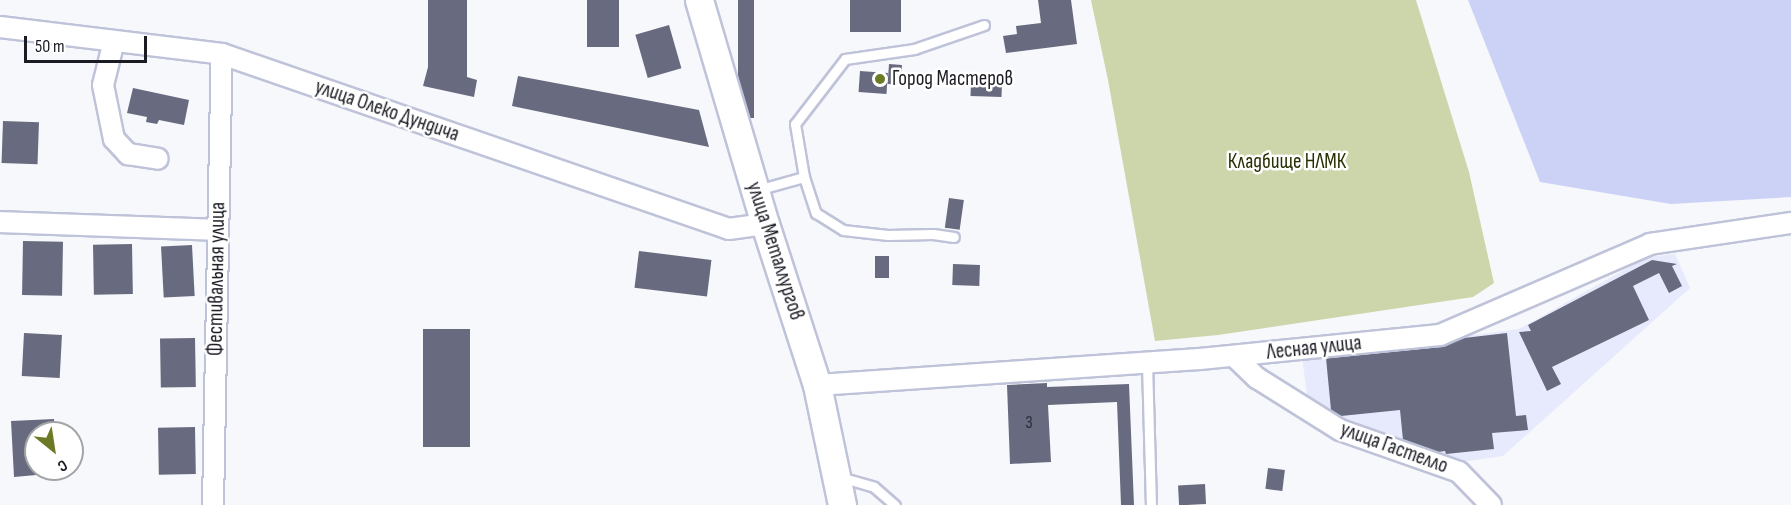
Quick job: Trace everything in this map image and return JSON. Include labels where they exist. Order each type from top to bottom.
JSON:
[{"type":"main road","name":"улица Металлургов","points":[[699,0],[765,224],[817,385],[842,505]]},
{"type":"street","name":"улица Олеко Дундича","points":[[0,27],[222,54],[729,229],[765,224]]},
{"type":"street","points":[[114,40],[103,85],[114,139],[128,154],[158,159]]},
{"type":"street","name":"Фестивальная улица","points":[[213,505],[222,54]]},
{"type":"street","points":[[0,222],[218,230]]},
{"type":"street","name":"Лесная улица","points":[[817,385],[1147,363],[1440,335],[1650,244],[1791,223]]},
{"type":"street","name":"улица Гастелло","points":[[1234,356],[1257,378],[1340,430],[1459,472],[1491,505]]},
{"type":"lane","points":[[954,237],[933,234],[888,235],[843,230],[816,213],[804,177],[795,124],[845,58],[914,49],[984,25]]},
{"type":"lane","points":[[755,191],[804,177]]},
{"type":"lane","points":[[1147,363],[1150,505]]},
{"type":"lane","points":[[836,476],[874,487],[895,505]]},
{"type":"shaded area","points":[[1675,254],[1690,288],[1503,456],[1448,464],[1334,422],[1308,402],[1302,357],[1519,329],[1647,257]]},
{"type":"green space","name":"Кладбище НЛМК","points":[[1091,0],[1416,0],[1469,172],[1494,283],[1473,297],[1218,335],[1155,341],[1108,80]]},
{"type":"water","points":[[1468,0],[1791,0],[1791,197],[1671,204],[1540,182]]},
{"type":"building","points":[[428,0],[467,0],[467,77],[477,80],[474,97],[423,86],[428,67]]},
{"type":"building","points":[[587,0],[619,0],[619,47],[587,47]]},
{"type":"building","points":[[738,0],[754,0],[754,118],[738,118]]},
{"type":"building","points":[[850,0],[901,0],[901,32],[850,32]]},
{"type":"building","points":[[1038,0],[1071,0],[1077,44],[1006,53],[1003,36],[1017,34],[1016,26],[1041,23]]},
{"type":"building","points":[[669,25],[681,68],[648,78],[635,35]]},
{"type":"building","points":[[889,64],[902,65],[901,85],[888,84]]},
{"type":"building","name":"Город Мастеров","points":[[860,71],[888,73],[886,94],[859,92]]},
{"type":"building","points":[[518,76],[699,110],[709,147],[512,106]]},
{"type":"building","points":[[971,82],[1002,83],[1001,97],[971,96]]},
{"type":"building","points":[[133,88],[189,100],[184,125],[159,120],[157,124],[146,122],[147,117],[127,113]]},
{"type":"building","points":[[3,121],[39,122],[38,164],[2,163]]},
{"type":"building","points":[[949,198],[964,200],[960,230],[945,228]]},
{"type":"building","points":[[23,241],[63,242],[62,296],[22,295]]},
{"type":"building","points":[[132,244],[133,294],[94,295],[93,245]]},
{"type":"building","points":[[192,245],[195,296],[164,298],[161,247]]},
{"type":"building","points":[[639,251],[711,260],[707,297],[634,288]]},
{"type":"building","points":[[875,256],[889,256],[889,278],[875,278]]},
{"type":"building","points":[[1652,260],[1677,264],[1672,266],[1682,286],[1669,293],[1659,273],[1633,286],[1649,320],[1552,367],[1561,384],[1547,391],[1519,332],[1531,331],[1528,325]]},
{"type":"building","points":[[953,264],[980,265],[979,286],[952,285]]},
{"type":"building","points":[[423,329],[470,329],[470,447],[423,447]]},
{"type":"building","points":[[24,333],[62,335],[60,378],[22,376]]},
{"type":"building","points":[[1507,333],[1516,416],[1526,415],[1528,430],[1492,433],[1494,449],[1446,454],[1445,451],[1438,452],[1403,440],[1400,410],[1341,416],[1331,410],[1326,358],[1441,347],[1464,338]]},
{"type":"building","points":[[195,338],[196,387],[161,388],[160,339]]},
{"type":"building","points":[[1047,383],[1047,387],[1129,384],[1134,505],[1121,505],[1117,402],[1048,405],[1051,462],[1010,464],[1007,385]]},
{"type":"building","points":[[54,419],[54,421],[24,421],[24,476],[14,477],[11,421]]},
{"type":"building","points":[[195,427],[196,474],[159,475],[158,428]]},
{"type":"building","points":[[1268,468],[1285,470],[1282,491],[1265,489]]},
{"type":"building","points":[[1205,484],[1206,504],[1179,505],[1178,485]]},
{"type":"place","name":"Город Мастеров","points":[[880,79]]}]
